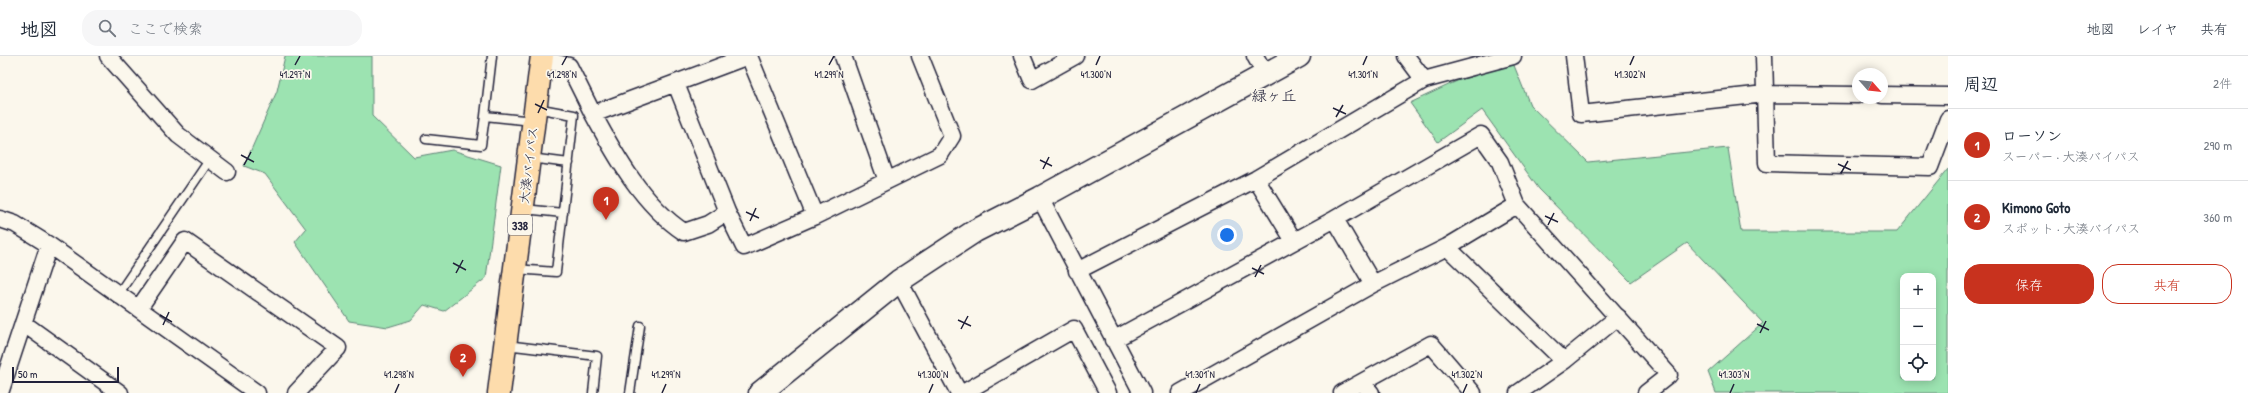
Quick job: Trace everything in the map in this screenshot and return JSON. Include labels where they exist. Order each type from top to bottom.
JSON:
[{"type":"highway","name":"大湊バイパス","points":[[499,393],[541,58]]},
{"type":"street","points":[[108,56],[178,135],[227,172]]},
{"type":"street","points":[[593,114],[749,56],[815,216]]},
{"type":"street","points":[[843,56],[887,181]]},
{"type":"street","points":[[676,84],[727,212],[744,247],[815,216],[940,155],[952,136],[920,56]]},
{"type":"street","points":[[1022,56],[1032,80],[1075,56]]},
{"type":"street","points":[[1255,56],[1266,75]]},
{"type":"street","points":[[760,393],[899,281],[975,231],[1040,198],[1299,56]]},
{"type":"street","points":[[1406,56],[1424,80]]},
{"type":"street","points":[[1078,271],[1256,179],[1424,80],[1513,56]]},
{"type":"street","points":[[1574,56],[1581,114],[1765,94],[1852,95]]},
{"type":"street","points":[[1764,56],[1767,163],[1930,167],[1948,119]]},
{"type":"street","points":[[541,58],[569,66],[620,163],[668,222],[684,232],[708,224],[727,212]]},
{"type":"street","points":[[1888,95],[1948,96]]},
{"type":"street","points":[[1113,340],[1335,219],[1481,135],[1500,162],[1517,205],[1669,375],[1646,393]]},
{"type":"street","points":[[1256,179],[1294,241]]},
{"type":"street","points":[[1040,198],[1142,393]]},
{"type":"street","points":[[1180,393],[1373,284],[1446,246],[1517,205]]},
{"type":"street","points":[[0,219],[15,224],[120,293],[257,393]]},
{"type":"street","points":[[1335,219],[1373,284]]},
{"type":"street","points":[[139,308],[185,241],[338,348],[296,393]]},
{"type":"street","points":[[0,393],[49,245]]},
{"type":"street","points":[[1446,246],[1564,361]]},
{"type":"street","points":[[899,281],[959,393]]},
{"type":"street","points":[[1518,393],[1564,361],[1618,317]]},
{"type":"street","points":[[23,324],[120,393]]},
{"type":"street","points":[[963,393],[1074,329],[1108,393]]},
{"type":"street","points":[[1342,393],[1366,388],[1430,344],[1473,393]]},
{"type":"lane","points":[[426,139],[481,145],[492,56]]},
{"type":"lane","points":[[485,116],[534,114],[574,115],[556,272],[514,269]]},
{"type":"lane","points":[[529,158],[569,163]]},
{"type":"lane","points":[[120,293],[210,159]]},
{"type":"lane","points":[[522,208],[563,213]]},
{"type":"lane","points":[[630,393],[640,326]]},
{"type":"lane","points":[[505,345],[597,356],[593,393]]},
{"type":"green space","points":[[285,56],[372,56],[372,116],[414,157],[452,150],[501,165],[486,278],[444,311],[424,305],[411,320],[388,327],[349,321],[295,242],[306,229],[265,174],[244,166],[277,91]]},
{"type":"green space","points":[[1513,63],[1530,105],[1588,162],[1728,148],[1741,232],[1897,232],[1948,169],[1948,393],[1716,393],[1708,372],[1763,323],[1687,243],[1631,282],[1539,189],[1482,110],[1438,142],[1410,103],[1457,81]]},
{"type":"place","name":"ローソン","points":[[606,220]]},
{"type":"place","name":"Kimono Goto","points":[[463,377]]},
{"type":"district","name":"緑ヶ丘","points":[[1274,95]]}]
